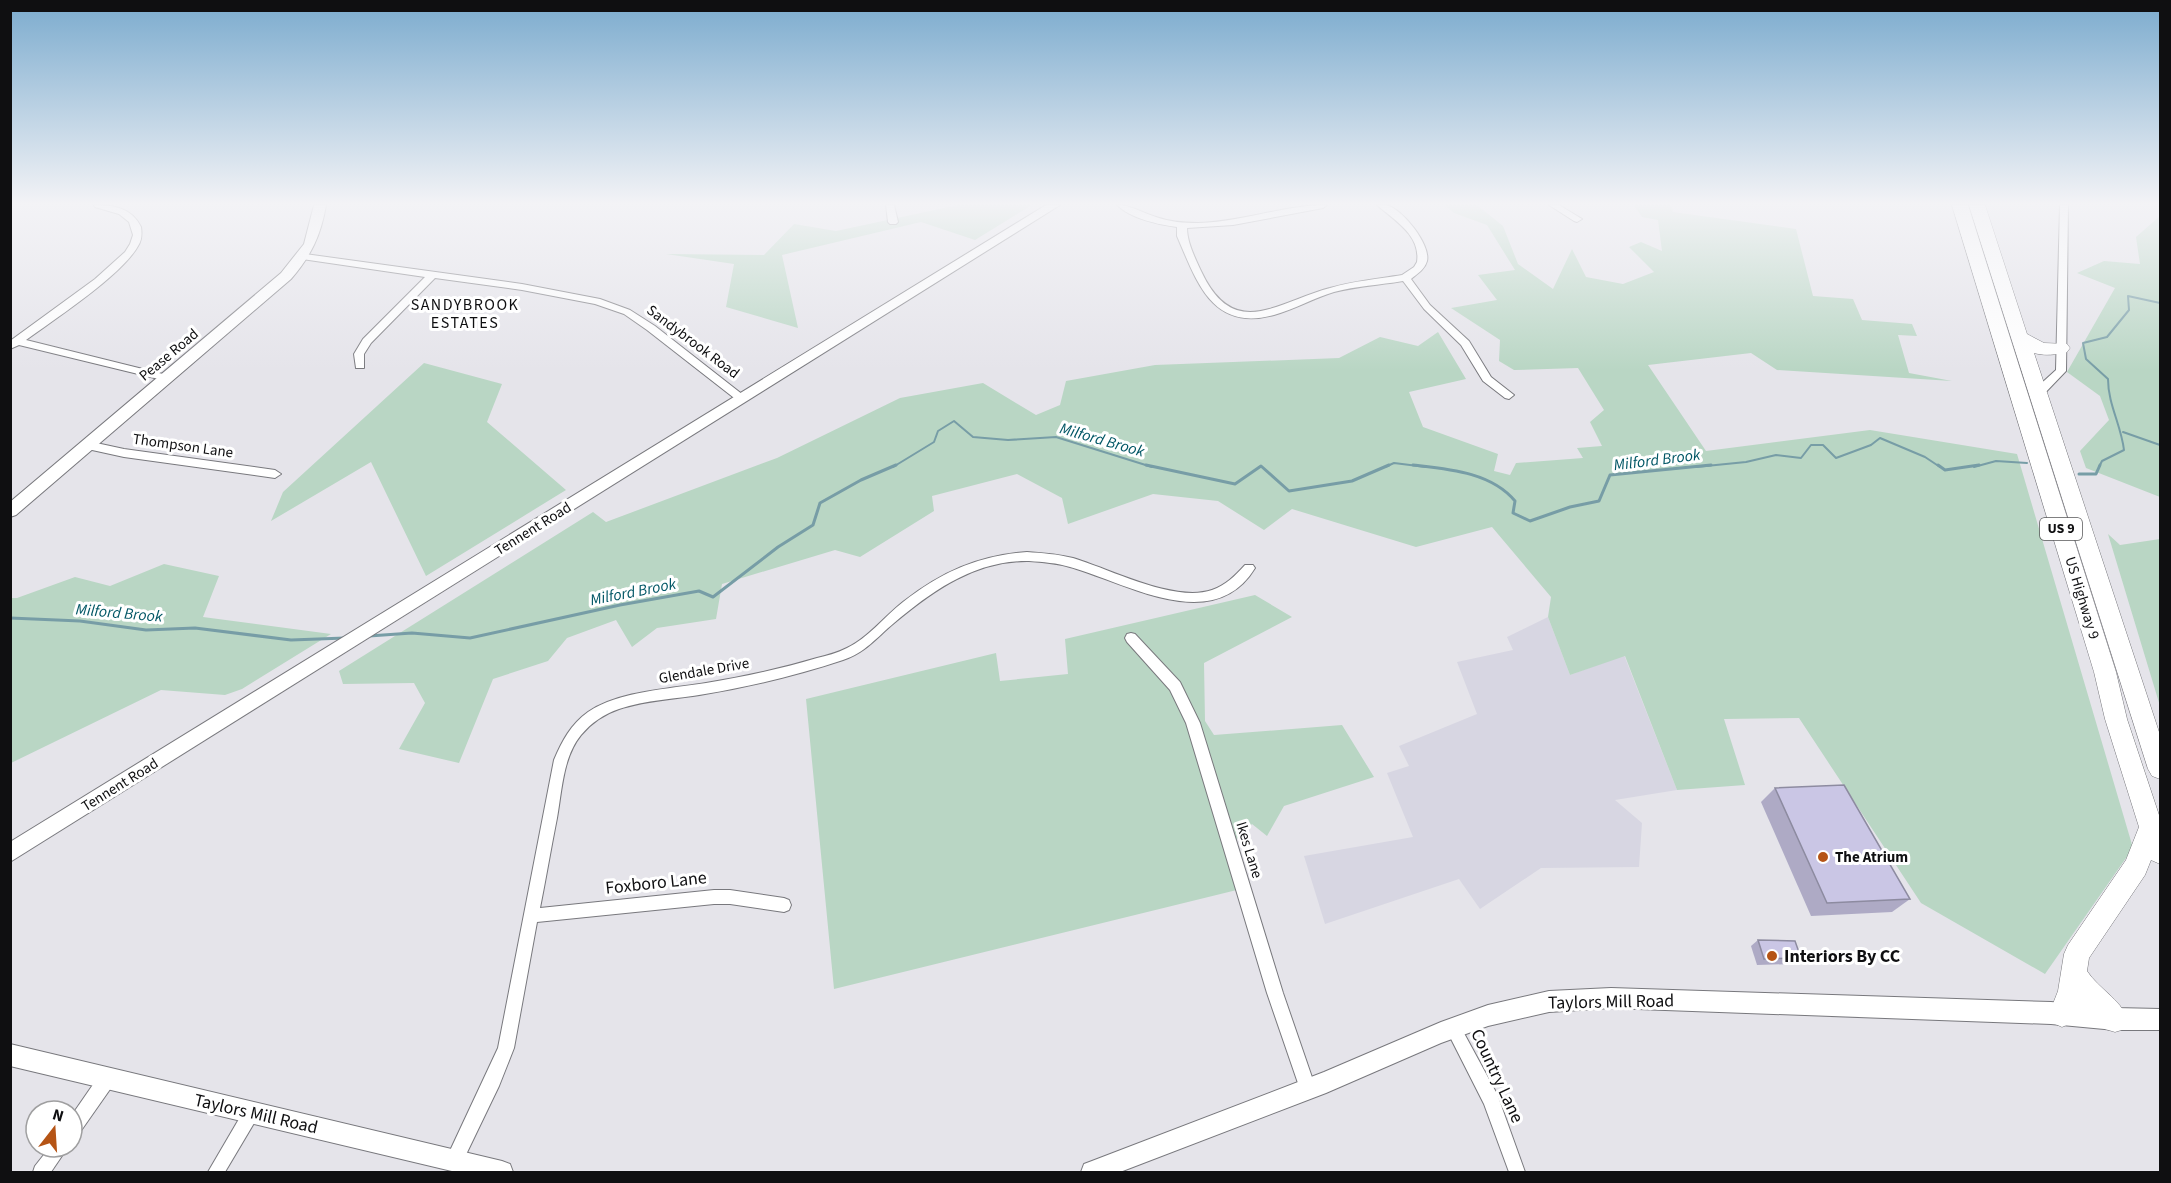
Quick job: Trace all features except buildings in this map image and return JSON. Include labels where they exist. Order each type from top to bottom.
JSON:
[{"type":"highway","name":"US Highway 9","points":[[1976,260],[2105,672],[2116,719],[2160,853]]},
{"type":"highway","name":"US Highway 9","points":[[1995,260],[2160,769]]},
{"type":"highway","points":[[2020,337],[2041,349],[2061,348]]},
{"type":"highway","points":[[2062,1014],[2071,991],[2077,954],[2136,867],[2151,828]]},
{"type":"highway","points":[[2074,973],[2086,993],[2115,1019]]},
{"type":"street","points":[[14,343],[122,260]]},
{"type":"street","name":"Pease Road","points":[[10,511],[286,276],[301,260]]},
{"type":"street","name":"Sandybrook Road","points":[[335,260],[573,295],[618,308],[651,328],[742,398]]},
{"type":"street","name":"Tennent Road","points":[[10,853],[965,260]]},
{"type":"street","points":[[1193,260],[1208,292],[1220,304],[1241,313],[1268,314],[1331,290],[1405,278],[1419,267],[1422,260]]},
{"type":"street","points":[[2038,393],[2061,371],[2063,260]]},
{"type":"street","points":[[360,366],[359,354],[367,340],[433,274]]},
{"type":"street","points":[[1405,278],[1427,307],[1465,344],[1487,379],[1509,395]]},
{"type":"street","points":[[14,343],[167,378]]},
{"type":"street","name":"Thompson Lane","points":[[87,445],[124,453],[275,474]]},
{"type":"street","name":"Glendale Drive","points":[[454,1161],[494,1080],[506,1048],[565,748],[580,726],[606,708],[624,702],[773,676],[848,653],[937,583],[967,568],[998,560],[1035,557],[1069,561],[1160,593],[1184,597],[1220,592],[1230,587],[1249,568]]},
{"type":"street","name":"Ikes Lane","points":[[1131,638],[1161,668],[1183,699],[1275,993],[1308,1089]]},
{"type":"street","name":"Foxboro Lane","points":[[531,916],[714,897],[730,897],[784,905]]},
{"type":"street","name":"Taylors Mill Road","points":[[1092,1173],[1454,1029],[1510,1009],[1570,999],[1611,998],[2062,1014],[2160,1020]]},
{"type":"street","name":"Country Lane","points":[[1454,1029],[1491,1100],[1516,1173]]},
{"type":"street","name":"Taylors Mill Road","points":[[10,1055],[502,1173]]},
{"type":"street","points":[[84,1112],[107,1080]]},
{"type":"street","points":[[216,1173],[252,1113]]},
{"type":"street","points":[[41,1173],[51,1159]]},
{"type":"shaded area","points":[[1548,617],[1570,675],[1624,655],[1677,790],[1615,800],[1642,823],[1639,867],[1541,868],[1480,909],[1459,879],[1325,924],[1304,856],[1413,837],[1387,773],[1409,766],[1399,746],[1477,714],[1457,662],[1513,650],[1507,637]]},
{"type":"green space","points":[[708,260],[783,260],[798,328],[726,307],[734,264]]},
{"type":"green space","points":[[1509,260],[1517,260],[1518,264],[1553,289],[1567,260],[1578,260],[1586,277],[1623,284],[1654,272],[1642,260],[1804,260],[1813,296],[1853,299],[1862,320],[1912,324],[1917,336],[1898,335],[1909,373],[1952,381],[1777,370],[1751,353],[1648,365],[1706,451],[1870,430],[2017,454],[2133,848],[2045,974],[1921,903],[1799,718],[1724,719],[1745,785],[1677,790],[1625,656],[1570,675],[1548,617],[1551,597],[1492,527],[1416,547],[1292,509],[1264,530],[1218,501],[1153,494],[1068,524],[1062,498],[1017,474],[932,496],[934,511],[860,557],[835,550],[722,584],[716,619],[657,628],[632,647],[616,620],[567,638],[548,661],[493,679],[459,763],[399,749],[425,703],[414,683],[343,684],[339,671],[593,512],[606,522],[777,458],[900,398],[983,383],[1036,415],[1060,405],[1066,381],[1155,365],[1339,358],[1380,337],[1418,346],[1438,332],[1466,379],[1409,392],[1423,427],[1498,454],[1494,471],[1510,475],[1516,463],[1583,458],[1577,448],[1602,446],[1590,422],[1604,410],[1578,368],[1514,370],[1499,361],[1500,340],[1451,308],[1497,300],[1478,275],[1515,270]]},
{"type":"green space","points":[[2139,260],[2160,260],[2160,497],[2086,468],[2080,451],[2109,420],[2100,396],[2067,372],[2115,288],[2077,273],[2104,261],[2140,264]]},
{"type":"green space","points":[[424,363],[502,384],[487,422],[566,490],[426,576],[371,462],[271,521],[283,492]]},
{"type":"green space","points":[[2108,534],[2120,545],[2160,539],[2160,706]]},
{"type":"green space","points":[[164,564],[219,576],[203,617],[331,634],[242,689],[225,695],[161,690],[11,763],[11,598],[17,598],[75,577],[110,586]]},
{"type":"green space","points":[[1255,595],[1292,617],[1204,663],[1205,721],[1214,735],[1342,725],[1374,777],[1284,806],[1267,836],[1252,824],[1234,842],[1249,887],[834,989],[806,699],[996,653],[1000,681],[1068,674],[1065,639]]},
{"type":"waterway","name":"Milford Brook","points":[[2100,465],[2102,461],[2124,450],[2110,397],[2108,379],[2086,359],[2083,343],[2107,337],[2129,310],[2128,296],[2160,303]]},
{"type":"waterway","name":"Milford Brook","points":[[893,467],[934,442],[938,431],[954,421],[973,437],[1008,440],[1056,437],[1152,467]]},
{"type":"waterway","points":[[2123,432],[2160,445]]},
{"type":"waterway","name":"Milford Brook","points":[[1696,467],[1746,462],[1776,455],[1801,458],[1811,445],[1823,445],[1836,458],[1871,445],[1880,438],[1925,457],[1940,467]]},
{"type":"waterway","name":"Milford Brook","points":[[1974,467],[1996,461],[2027,463]]},
{"type":"waterway","name":"Milford Brook","points":[[1385,467],[1394,463],[1426,467]]},
{"type":"waterway","name":"Milford Brook","points":[[369,636],[412,633],[470,638],[620,605],[699,591],[713,597],[778,547],[813,525],[820,503],[861,480],[896,465]]},
{"type":"waterway","name":"Milford Brook","points":[[1146,465],[1235,484],[1261,466],[1289,491],[1352,481],[1389,465]]},
{"type":"waterway","name":"Milford Brook","points":[[1413,465],[1468,474],[1494,484],[1515,501],[1513,513],[1530,521],[1570,507],[1599,501],[1610,475],[1711,465]]},
{"type":"waterway","name":"Milford Brook","points":[[1938,465],[1945,470],[1979,465]]},
{"type":"waterway","name":"Milford Brook","points":[[2079,474],[2096,474],[2100,465]]},
{"type":"waterway","name":"Milford Brook","points":[[10,618],[80,621],[146,630],[195,628],[291,640],[345,638]]},
{"type":"place","name":"The Atrium","points":[[1823,857]]},
{"type":"place","name":"Interiors By CC","points":[[1772,956]]},
{"type":"district","name":"SANDYBROOK ESTATES","points":[[465,314]]}]
